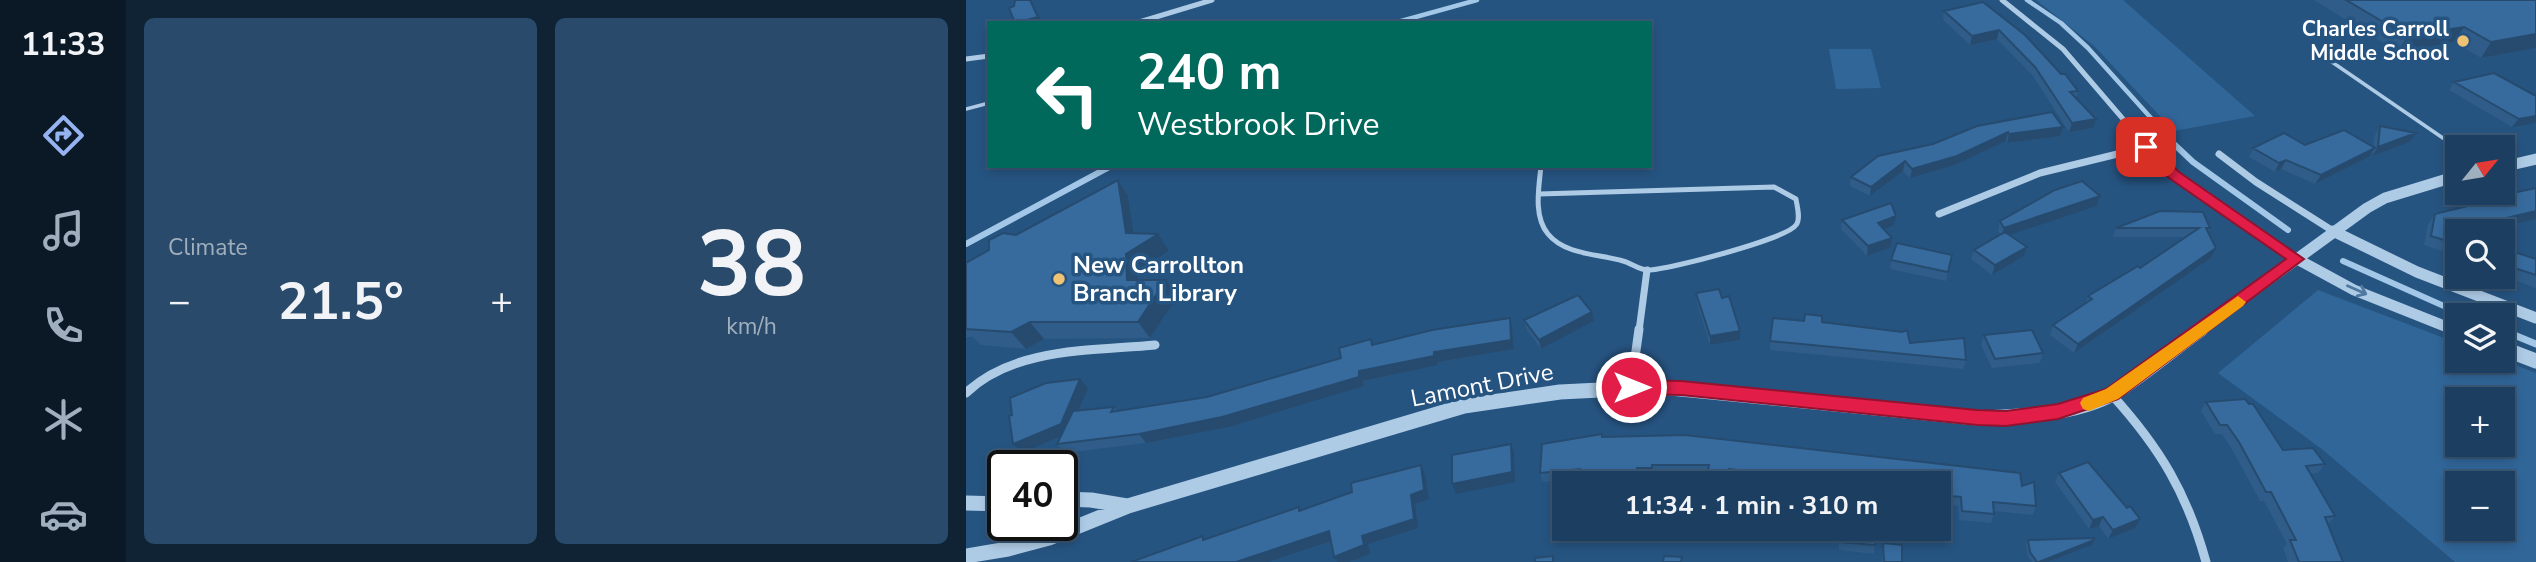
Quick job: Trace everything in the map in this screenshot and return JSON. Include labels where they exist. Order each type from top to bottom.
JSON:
[{"type":"street","points":[[1143,21],[1212,0]]},
{"type":"street","points":[[2002,0],[2063,49],[2113,103],[2146,147],[2184,183],[2297,259],[2354,290],[2445,326]]},
{"type":"street","points":[[966,60],[987,56]]},
{"type":"street","points":[[1939,214],[2032,174],[2099,155],[2146,147]]},
{"type":"street","points":[[2219,154],[2256,182],[2333,231],[2417,272],[2536,318]]},
{"type":"street","points":[[2515,163],[2536,159]]},
{"type":"street","name":"Lamont Drive","points":[[966,556],[1045,541],[1091,525],[1128,506],[1464,406],[1513,397],[1631,387],[1681,388],[1928,415],[1986,418],[2058,412],[2112,394],[2333,231],[2385,198],[2445,180]]},
{"type":"street","points":[[1631,387],[1647,270]]},
{"type":"street","points":[[966,393],[989,372],[1030,359],[1155,345]]},
{"type":"street","points":[[2515,353],[2536,361]]},
{"type":"street","points":[[2112,394],[2143,428],[2189,501],[2206,562]]},
{"type":"street","name":"Lamont Drive","points":[[1078,500],[1128,506]]},
{"type":"street","points":[[966,503],[987,504]]},
{"type":"lane","points":[[2313,49],[2445,140]]},
{"type":"lane","points":[[966,109],[987,104]]},
{"type":"lane","points":[[1539,194],[1774,187],[1796,199],[1796,226],[1785,234],[1743,249],[1647,270],[1556,240],[1548,234],[1541,221],[1539,194],[1542,168]]},
{"type":"shaded area","points":[[2036,0],[2123,0],[2255,116],[2174,131],[2094,46]]},
{"type":"shaded area","points":[[1829,49],[1871,49],[1881,88],[1836,89]]},
{"type":"shaded area","points":[[2318,290],[2445,338],[2445,373],[2515,373],[2515,365],[2536,373],[2536,562],[2455,562],[2323,450],[2218,373]]},
{"type":"building","points":[[1015,0],[1030,0],[1038,17],[1014,21],[1009,8],[1014,6]]},
{"type":"building","points":[[2346,0],[2536,0],[2536,34],[2491,42],[2464,27],[2407,36]]},
{"type":"building","points":[[1983,2],[2025,35],[2061,74],[2065,74],[2078,91],[2070,92],[2096,119],[2072,123],[2035,67],[1999,30],[1972,36],[1944,11]]},
{"type":"building","points":[[2494,73],[2536,96],[2536,116],[2519,119],[2454,82]]},
{"type":"building","points":[[2052,112],[2063,127],[2008,132],[1957,156],[1912,169],[1905,161],[1871,187],[1851,177],[1878,156],[1933,144],[1977,126]]},
{"type":"building","points":[[2380,126],[2416,133],[2378,147]]},
{"type":"building","points":[[2344,130],[2375,148],[2321,175],[2286,160],[2279,163],[2253,148],[2284,133],[2305,145]]},
{"type":"building","name":"New Carrollton Branch Library","points":[[1118,180],[1126,233],[1158,234],[1126,254],[1127,280],[1166,280],[1138,322],[1030,322],[1011,332],[966,329],[966,263],[989,250],[989,240],[1003,233],[1016,235]]},
{"type":"building","points":[[2082,181],[2100,196],[2004,228],[2000,221],[2055,190]]},
{"type":"building","points":[[2536,188],[2536,211],[2502,219],[2445,219],[2445,240],[2431,236],[2435,214],[2472,205],[2515,205],[2515,193]]},
{"type":"building","points":[[1891,203],[1896,216],[1878,223],[1892,238],[1868,246],[1842,220]]},
{"type":"building","points":[[2160,211],[2203,212],[2210,228],[2206,228],[2216,248],[2078,344],[2053,325],[2092,299],[2088,296],[2138,266],[2140,268],[2199,228],[2116,228]]},
{"type":"building","points":[[2005,232],[2027,247],[1995,265],[1974,250]]},
{"type":"building","points":[[1897,243],[1952,255],[1948,272],[1891,260]]},
{"type":"building","points":[[2515,252],[2536,259],[2536,275],[2515,268]]},
{"type":"building","points":[[1719,289],[1722,298],[1729,296],[1740,331],[1710,336],[1696,293]]},
{"type":"building","points":[[1578,295],[1592,312],[1539,340],[1524,320]]},
{"type":"building","points":[[1805,314],[1822,316],[1822,322],[1902,332],[1907,330],[1910,343],[1964,338],[1966,360],[1770,341],[1773,318],[1804,321]]},
{"type":"building","points":[[1510,318],[1511,340],[1434,352],[1434,356],[1359,371],[1359,377],[1222,417],[1139,434],[1057,444],[1073,411],[1114,407],[1111,412],[1207,397],[1341,358],[1339,348],[1371,339],[1372,345],[1432,330]]},
{"type":"building","points":[[2032,330],[2043,353],[1995,359],[1984,335]]},
{"type":"building","points":[[1080,379],[1061,424],[1013,444],[1009,416],[1012,415],[1010,398],[1046,383]]},
{"type":"building","points":[[2245,399],[2249,404],[2253,404],[2283,450],[2313,448],[2325,464],[2306,466],[2335,516],[2325,517],[2343,562],[2299,562],[2290,540],[2296,540],[2271,492],[2266,492],[2239,442],[2227,425],[2220,425],[2206,402]]},
{"type":"building","points":[[1602,434],[1602,437],[1685,435],[2020,473],[2022,486],[2034,482],[2036,506],[1993,502],[1994,514],[1962,511],[1961,497],[1951,496],[1951,471],[1708,471],[1709,465],[1652,465],[1652,468],[1637,468],[1637,471],[1580,469],[1540,473],[1542,444]]},
{"type":"building","points":[[1511,444],[1512,472],[1452,484],[1452,455]]},
{"type":"building","points":[[2088,462],[2127,508],[2130,506],[2140,519],[2113,530],[2103,517],[2093,520],[2059,473]]},
{"type":"building","points":[[1421,465],[1424,490],[1411,495],[1414,519],[1362,536],[1364,545],[1334,557],[1329,531],[1236,562],[1131,562],[1203,536],[1203,540],[1352,492],[1351,483]]},
{"type":"building","points":[[2094,538],[2039,562],[2030,552],[2028,540]]},
{"type":"building","points":[[1840,541],[1875,541],[1875,545]]},
{"type":"building","points":[[1883,543],[1902,545],[1902,562],[1884,562]]},
{"type":"building","points":[[1553,556],[1553,562],[1535,562],[1535,558]]},
{"type":"building","points":[[1664,556],[1682,557],[1681,562],[1663,562]]},
{"type":"waterway","points":[[1401,21],[1477,0]]},
{"type":"waterway","points":[[2027,0],[2061,23],[2088,48],[2176,146]]},
{"type":"waterway","points":[[2176,146],[2193,162],[2288,230]]},
{"type":"waterway","points":[[966,244],[1107,168]]},
{"type":"waterway","points":[[2343,261],[2445,307]]},
{"type":"waterway","points":[[2515,335],[2536,344]]},
{"type":"slow traffic","points":[[2089,403],[2112,394],[2238,302]]},
{"type":"place","name":"Charles Carroll Middle School","points":[[2463,41]]},
{"type":"place","name":"New Carrollton Branch Library","points":[[1059,279]]},
{"type":"route","points":[[1631,387],[1681,388],[1977,418],[2006,418],[2058,412],[2112,394],[2297,259],[2249,229],[2174,175],[2146,147]]}]
